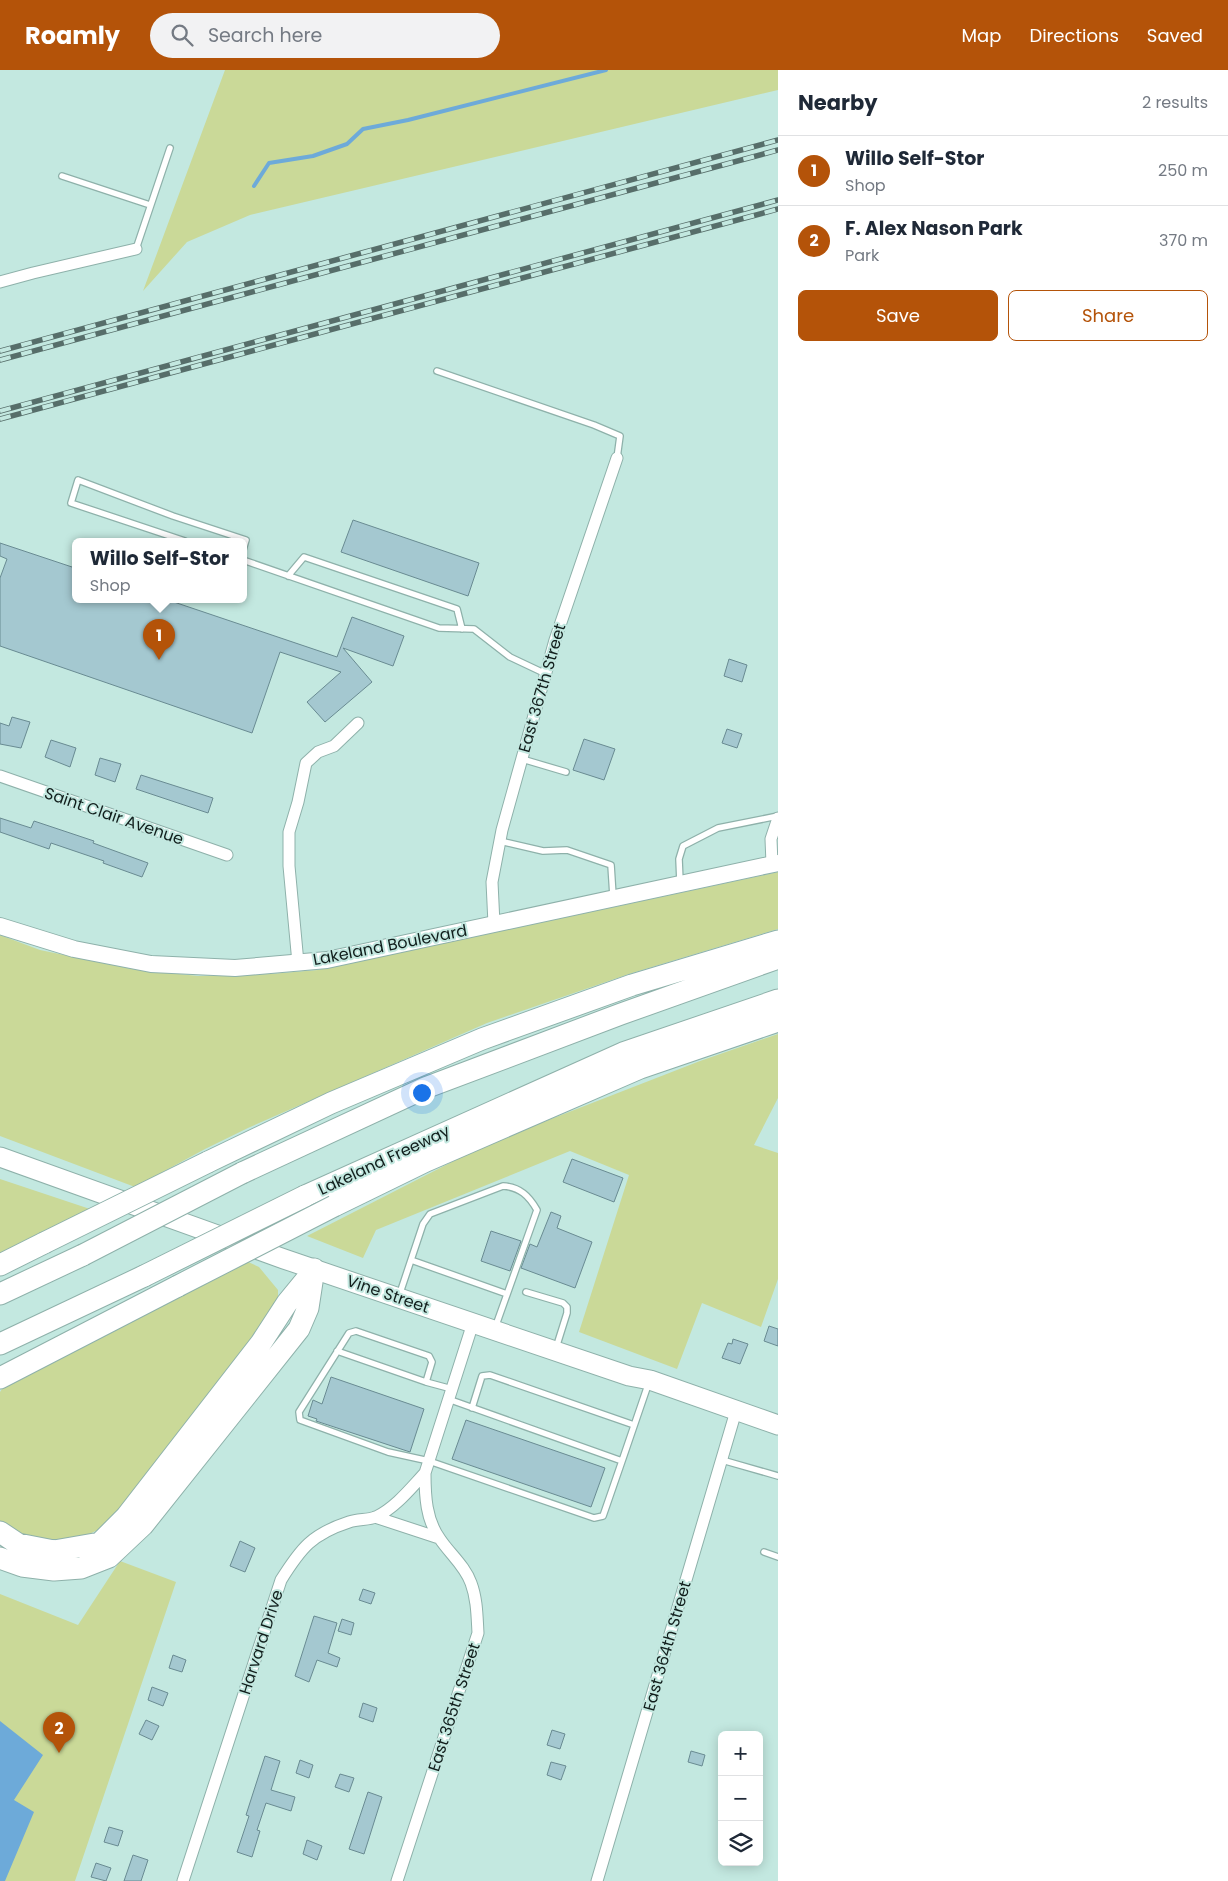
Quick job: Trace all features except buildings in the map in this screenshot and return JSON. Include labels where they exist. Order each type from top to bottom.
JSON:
[{"type":"highway","points":[[0,1265],[331,1103],[482,1038],[632,985],[778,941]]},
{"type":"highway","points":[[0,1294],[83,1255],[242,1173],[425,1088],[621,1014],[778,958]]},
{"type":"highway","name":"Lakeland Freeway","points":[[0,1344],[144,1276],[305,1196],[623,1053],[778,1000]]},
{"type":"highway","points":[[0,1378],[334,1206],[426,1161],[640,1068],[778,1021]]},
{"type":"highway","points":[[0,1532],[18,1544],[54,1552],[100,1542],[126,1516],[261,1342],[287,1303],[314,1269]]},
{"type":"highway","points":[[0,1558],[22,1566],[54,1570],[81,1568],[109,1557],[143,1525],[299,1329],[308,1308],[314,1269]]},
{"type":"main road","name":"Vine Street","points":[[0,1157],[314,1269],[629,1376],[650,1380],[778,1425]]},
{"type":"street","points":[[0,282],[136,249]]},
{"type":"street","name":"East 367th Street","points":[[494,924],[492,882],[500,841],[555,640],[617,458]]},
{"type":"street","points":[[298,963],[289,866],[288,832],[298,802],[306,763],[318,752],[334,746],[358,723]]},
{"type":"street","name":"Saint Clair Avenue","points":[[0,776],[227,855]]},
{"type":"street","points":[[775,863],[771,839],[778,817]]},
{"type":"street","name":"Lakeland Boulevard","points":[[0,926],[74,949],[151,964],[235,968],[298,963],[327,960],[775,863]]},
{"type":"street","name":"East 365th Street","points":[[397,1881],[478,1633],[476,1605],[471,1582],[459,1562],[439,1538],[429,1519],[425,1496],[425,1473],[473,1323]]},
{"type":"street","name":"East 364th Street","points":[[598,1881],[736,1411]]},
{"type":"street","name":"Harvard Drive","points":[[183,1881],[281,1580],[295,1556],[311,1540],[332,1528],[352,1521],[375,1517],[396,1504],[425,1473]]},
{"type":"street","points":[[375,1517],[439,1538]]},
{"type":"lane","points":[[136,249],[170,148]]},
{"type":"lane","points":[[62,176],[150,205]]},
{"type":"lane","points":[[437,371],[594,425],[620,436],[617,458]]},
{"type":"lane","points":[[176,538],[71,504],[78,480],[173,516],[240,538]]},
{"type":"lane","points":[[288,576],[304,557],[457,609],[462,629]]},
{"type":"lane","points":[[247,561],[439,628],[474,629],[510,657],[546,674]]},
{"type":"lane","points":[[522,758],[566,772]]},
{"type":"lane","points":[[680,884],[679,859],[683,846],[718,828],[778,817]]},
{"type":"lane","points":[[500,841],[543,851],[567,850],[611,865],[613,898]]},
{"type":"lane","points":[[399,1298],[423,1224],[430,1214],[503,1186],[512,1186],[527,1196],[537,1210],[494,1330]]},
{"type":"lane","points":[[411,1260],[507,1294]]},
{"type":"lane","points":[[526,1292],[563,1303],[567,1307],[567,1313],[555,1350]]},
{"type":"lane","points":[[426,1382],[432,1362],[429,1356],[356,1331],[349,1333],[299,1412],[300,1420],[388,1452],[429,1461],[594,1518],[603,1516],[650,1380]]},
{"type":"lane","points":[[338,1351],[426,1382],[472,1408],[622,1461]]},
{"type":"lane","points":[[472,1408],[482,1376],[490,1375],[634,1425]]},
{"type":"lane","points":[[722,1460],[778,1476]]},
{"type":"lane","points":[[764,1552],[778,1557]]},
{"type":"green space","points":[[225,70],[778,70],[778,90],[250,215],[187,242],[143,291]]},
{"type":"green space","points":[[778,872],[778,929],[632,973],[487,1023],[248,1128],[135,1187],[0,1136],[0,935],[40,950],[132,969],[198,976],[270,974],[318,970]]},
{"type":"green space","points":[[778,1034],[778,1098],[754,1145],[778,1153],[778,1279],[761,1327],[702,1303],[677,1369],[579,1332],[629,1175],[570,1151],[376,1230],[363,1258],[307,1236],[487,1144],[700,1061]]},
{"type":"green space","points":[[0,1179],[90,1209],[0,1255]]},
{"type":"green space","points":[[246,1261],[259,1267],[278,1290],[278,1300],[272,1317],[108,1525],[81,1538],[63,1542],[34,1542],[0,1522],[0,1392],[2,1389],[28,1373]]},
{"type":"green space","points":[[120,1561],[176,1582],[75,1881],[0,1881],[0,1594],[78,1625]]},
{"type":"water","points":[[0,1721],[43,1755],[14,1800],[34,1812],[5,1881],[0,1881]]},
{"type":"waterway","points":[[254,186],[269,163],[313,156],[347,144],[363,129],[408,120],[606,70]]},
{"type":"railway","points":[[0,351],[778,140]]},
{"type":"railway","points":[[0,360],[778,150]]},
{"type":"railway","points":[[0,411],[778,200]]},
{"type":"railway","points":[[0,419],[778,209]]},
{"type":"place","name":"Willo Self-Stor","points":[[159,660]]},
{"type":"place","name":"F. Alex Nason Park","points":[[59,1753]]}]
